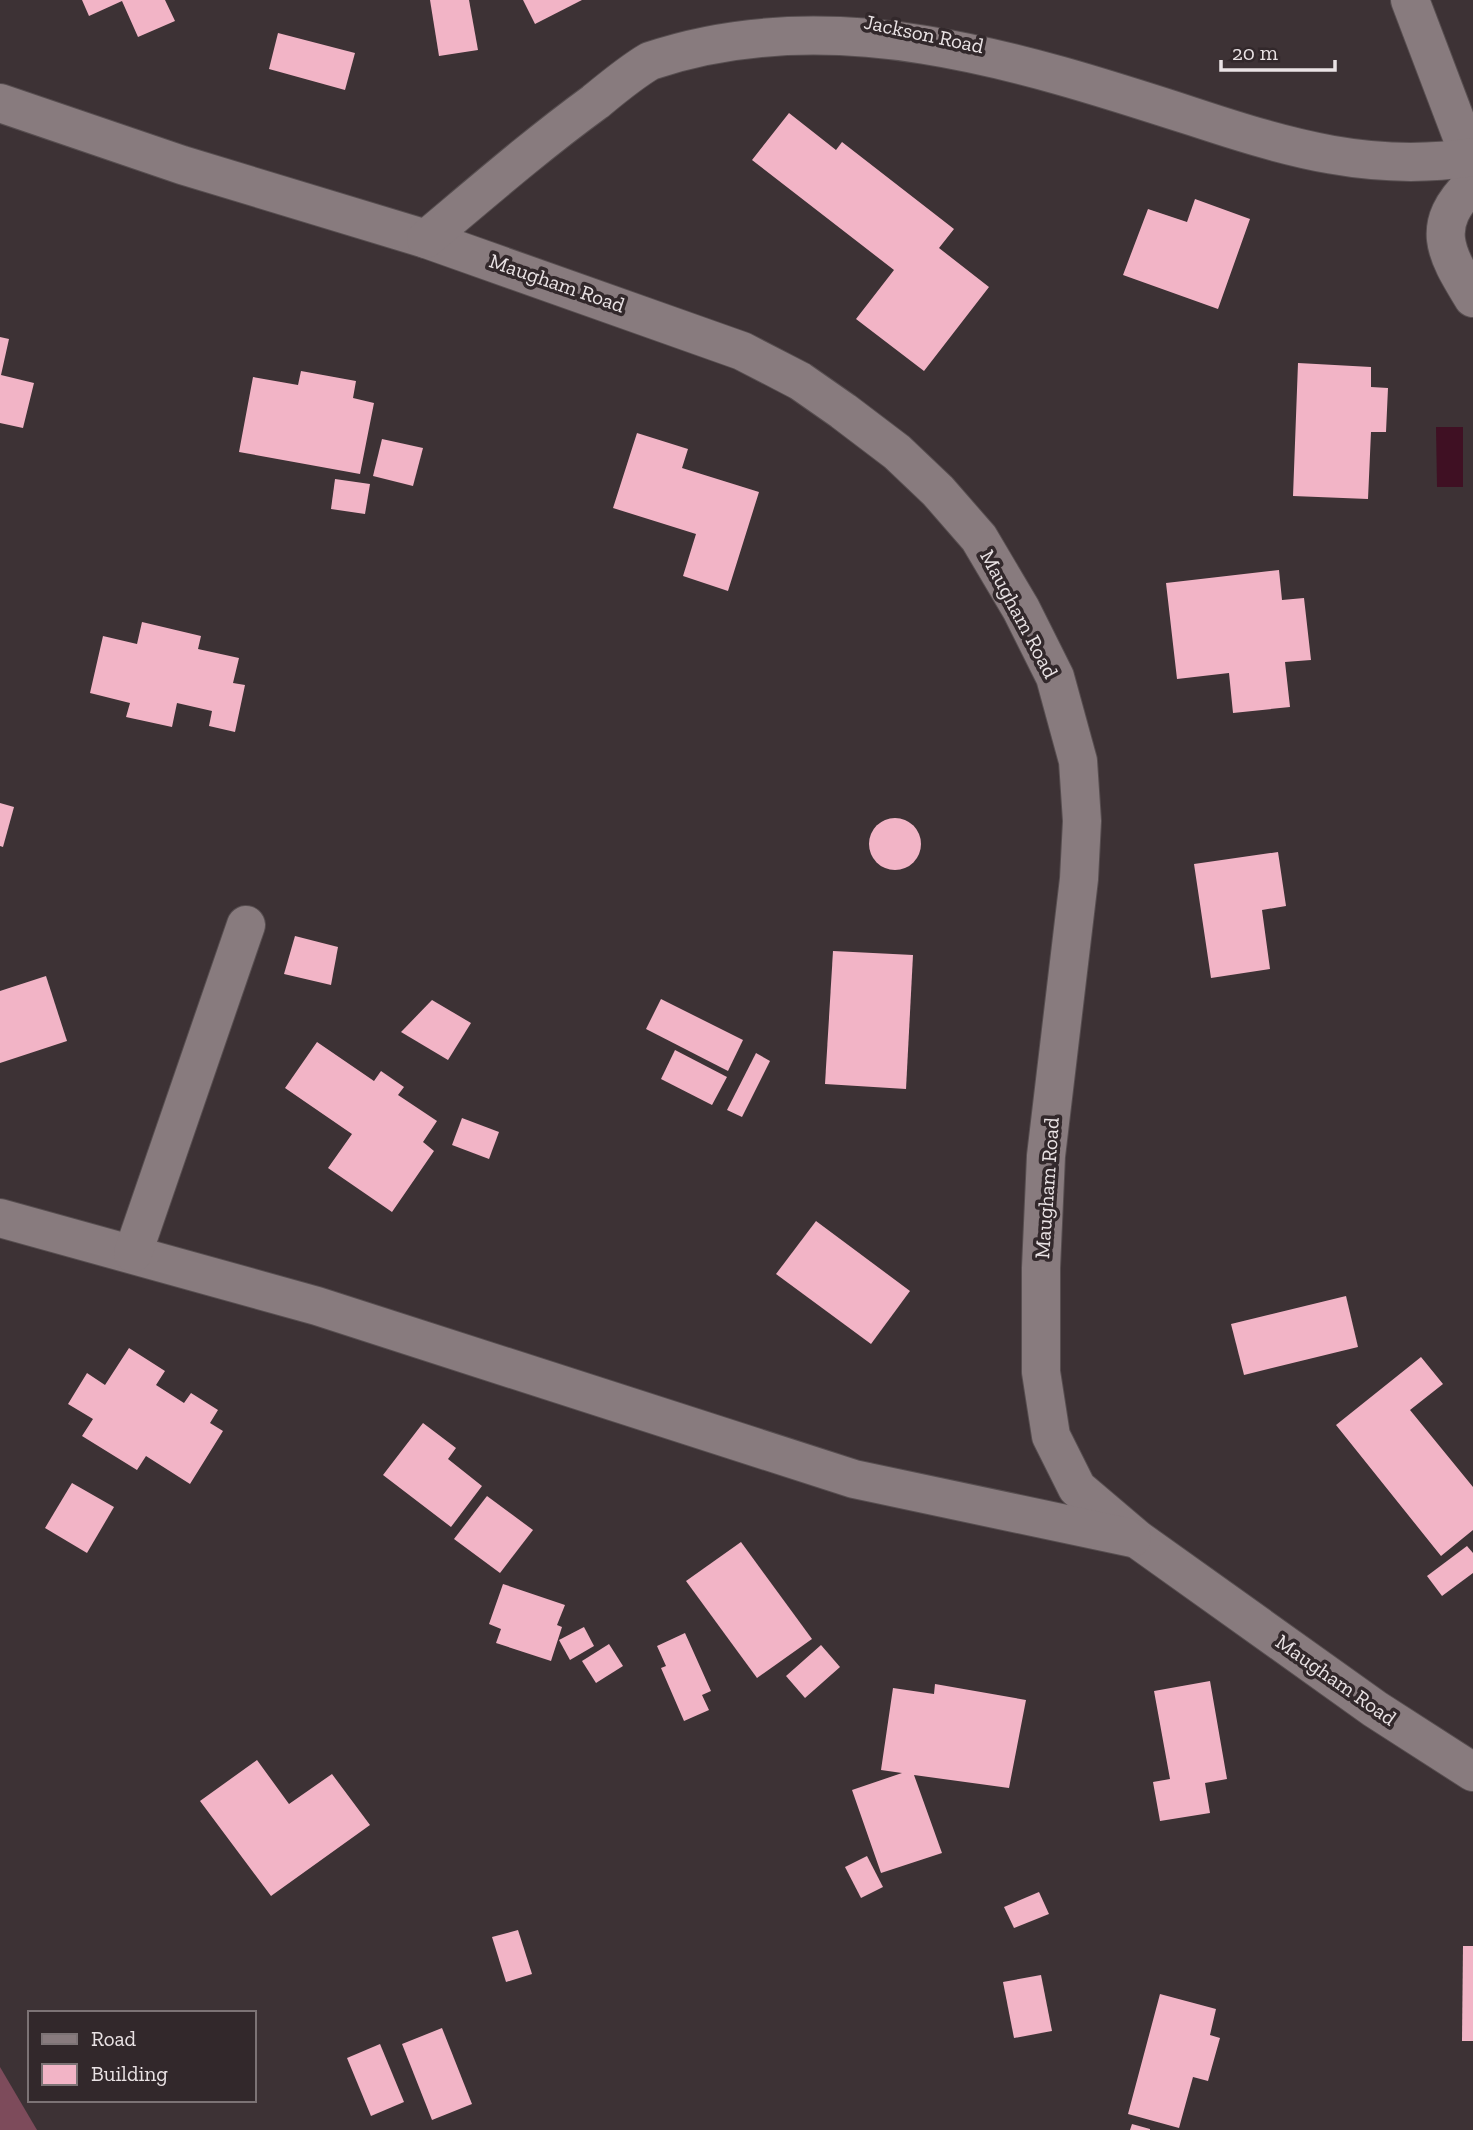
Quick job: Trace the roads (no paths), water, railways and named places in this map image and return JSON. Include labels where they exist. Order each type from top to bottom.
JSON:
[{"type":"street","points":[[1410,0],[1472,166],[1447,217],[1444,233],[1449,259],[1473,298]]},
{"type":"street","name":"Jackson Road","points":[[426,239],[544,139],[649,62],[697,40],[787,19],[864,20],[939,34],[1019,57],[1287,148],[1345,159],[1472,166]]},
{"type":"street","name":"Maugham Road","points":[[0,103],[182,165],[426,239],[742,351],[800,381],[897,452],[938,491],[979,538],[1021,609],[1055,677],[1078,761],[1082,821],[1079,879],[1046,1156],[1041,1372],[1051,1436],[1077,1488],[1137,1539],[1375,1709],[1473,1772]]},
{"type":"street","points":[[133,1253],[246,925]]},
{"type":"street","points":[[0,1218],[317,1306],[854,1479],[1137,1539]]}]
